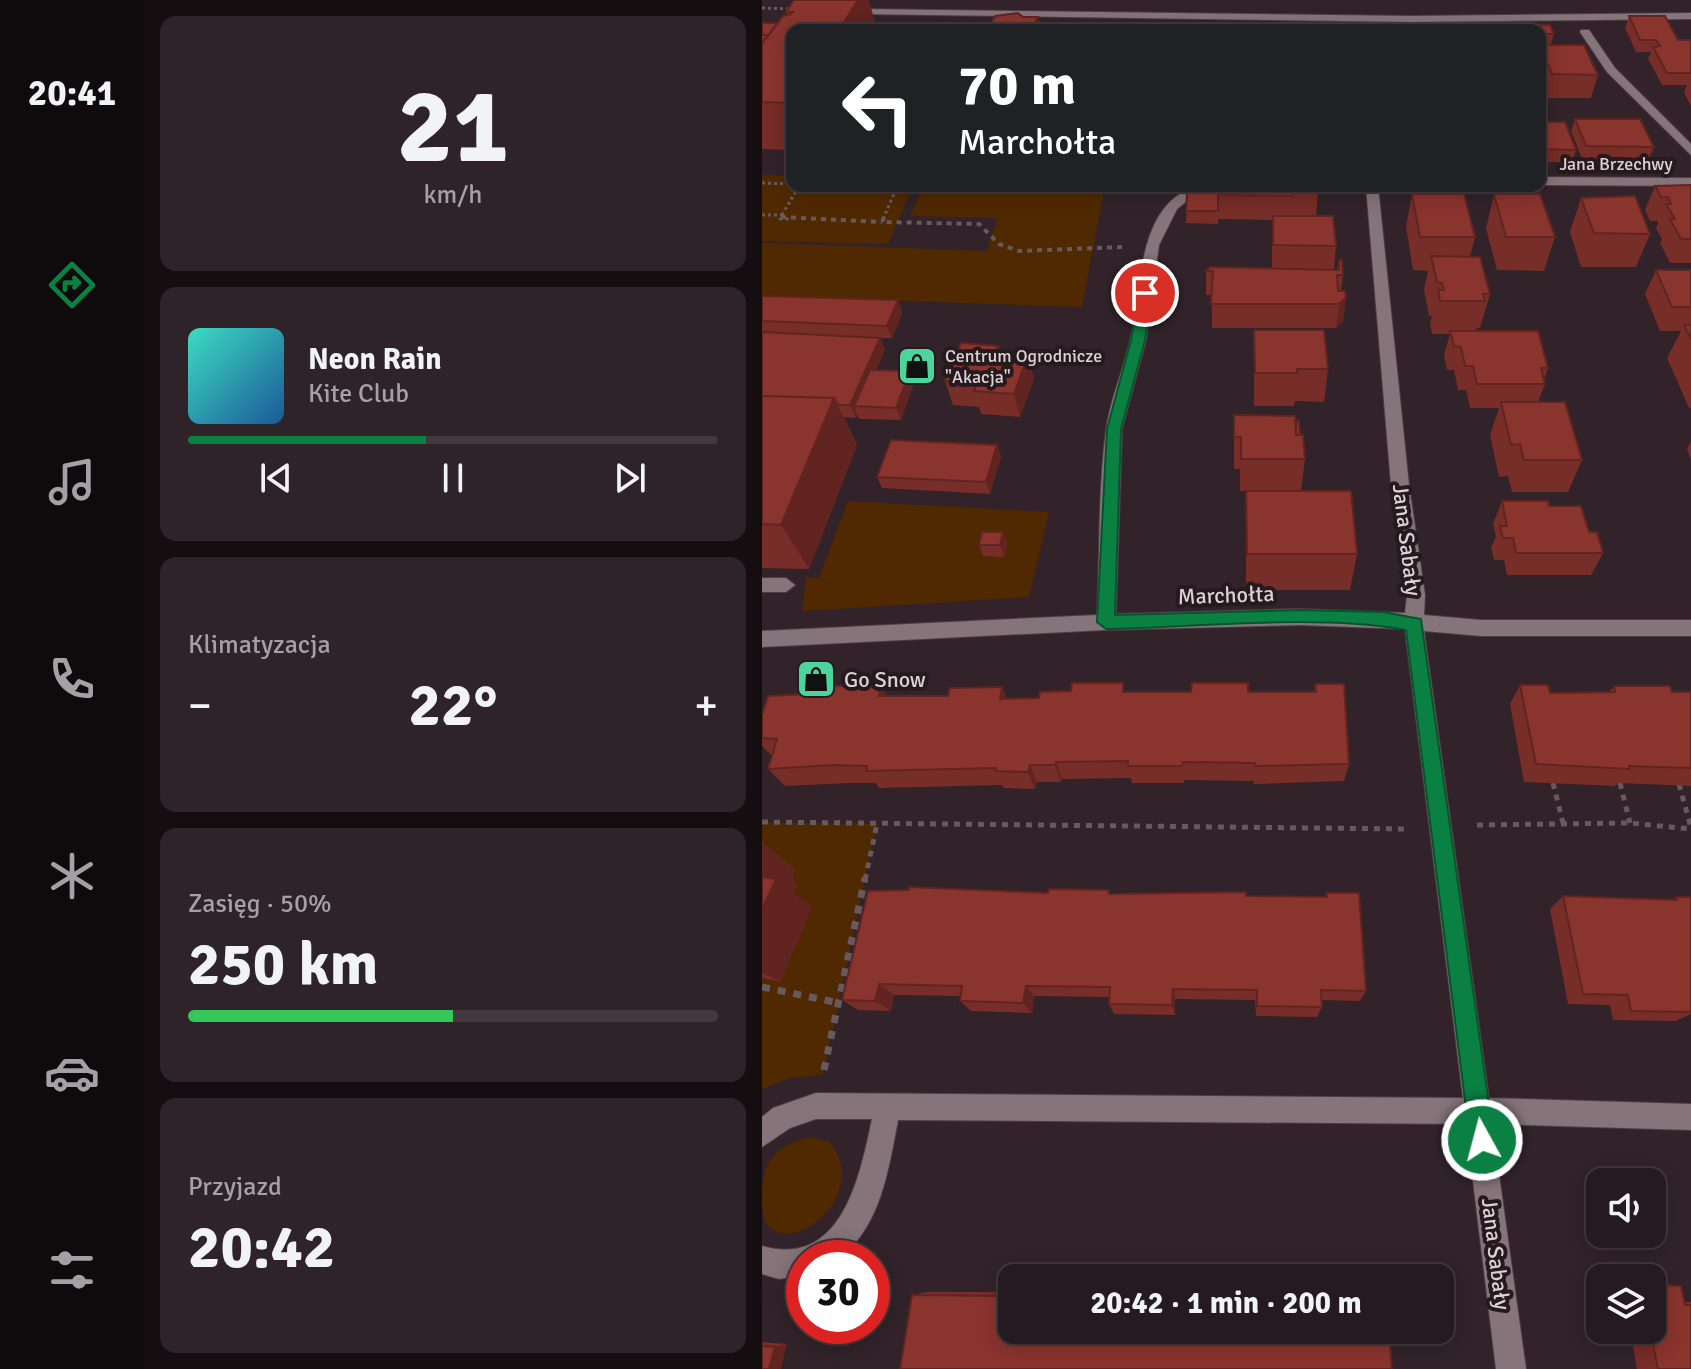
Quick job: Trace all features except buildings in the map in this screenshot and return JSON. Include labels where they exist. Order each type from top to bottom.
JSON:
[{"type":"street","points":[[862,12],[1411,19],[1691,16]]},
{"type":"street","points":[[1585,32],[1611,70],[1691,151]]},
{"type":"street","name":"Jana Brzechwy","points":[[1546,181],[1691,182]]},
{"type":"street","points":[[1106,622],[1114,429],[1138,340],[1152,245],[1172,207],[1190,192]]},
{"type":"street","name":"Jana Sabały","points":[[1373,192],[1400,485],[1416,595],[1414,624],[1511,1369]]},
{"type":"street","points":[[762,585],[786,585]]},
{"type":"street","name":"Marchołta","points":[[762,639],[1106,622],[1301,617],[1383,619],[1481,628],[1691,628]]},
{"type":"street","points":[[762,1134],[782,1117],[816,1106],[1478,1111],[1691,1117]]},
{"type":"street","points":[[839,1240],[861,1212],[870,1193],[887,1108]]},
{"type":"street","points":[[762,1260],[786,1264]]},
{"type":"path","points":[[762,8],[862,12]]},
{"type":"path","points":[[762,183],[786,184]]},
{"type":"path","points":[[795,192],[780,219],[979,224],[999,244],[1019,251],[1152,245]]},
{"type":"path","points":[[882,222],[895,192]]},
{"type":"path","points":[[762,215],[782,215]]},
{"type":"path","points":[[1553,783],[1563,823]]},
{"type":"path","points":[[1620,783],[1630,823]]},
{"type":"path","points":[[762,822],[1371,830],[1630,823],[1691,829],[1679,784]]},
{"type":"path","points":[[816,1106],[877,824]]},
{"type":"path","points":[[762,987],[839,1003]]},
{"type":"shaded area","points":[[762,175],[786,176],[786,192],[910,192],[888,244],[762,241]]},
{"type":"shaded area","points":[[920,192],[1104,192],[1082,307],[762,296],[762,243],[987,251],[997,218],[910,216]]},
{"type":"shaded area","points":[[848,501],[1049,512],[1029,597],[802,611],[806,577],[819,578]]},
{"type":"shaded area","points":[[762,822],[877,824],[823,1075],[790,1078],[762,1089],[762,978],[780,981],[790,903],[762,864]]},
{"type":"shaded area","points":[[810,1137],[830,1142],[835,1149],[842,1169],[839,1190],[825,1215],[816,1222],[796,1232],[786,1234],[776,1231],[767,1225],[763,1215],[763,1183],[768,1163],[788,1145]]},
{"type":"place","name":"Centrum Ogrodnicze \"Akacja\"","points":[[917,366]]},
{"type":"place","name":"Go Snow","points":[[816,679]]},
{"type":"route","points":[[1145,293],[1138,340],[1114,429],[1106,622],[1301,617],[1383,619],[1414,624],[1482,1140]]}]
